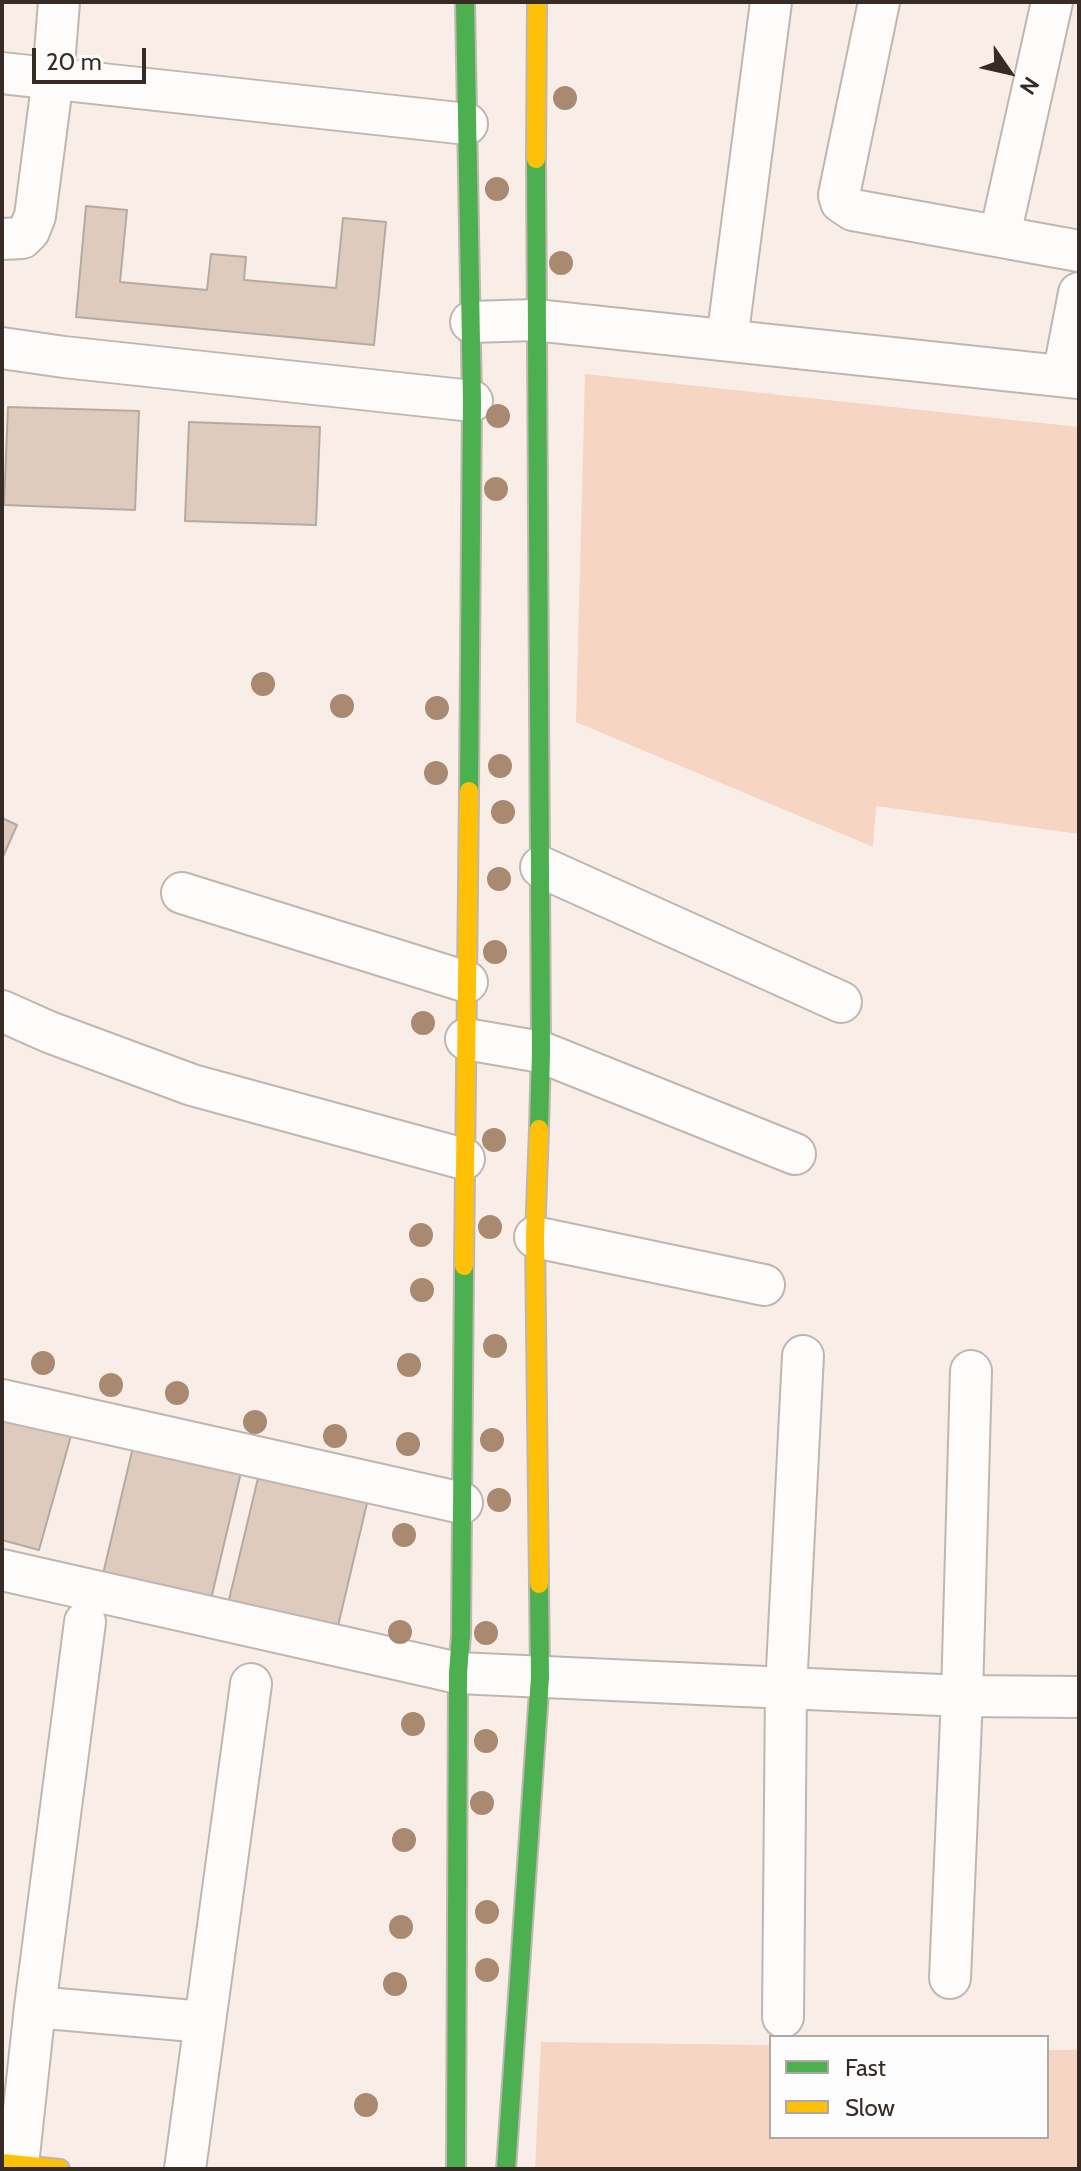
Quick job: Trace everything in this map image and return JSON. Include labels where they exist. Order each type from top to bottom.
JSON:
[{"type":"street","points":[[2,239],[22,238],[29,231],[35,216],[53,78],[59,2]]},
{"type":"street","points":[[456,2169],[458,1673],[461,1635],[472,401],[465,2]]},
{"type":"street","points":[[506,2169],[540,1677],[535,1237],[541,1052],[535,320],[537,2]]},
{"type":"street","points":[[727,340],[771,2]]},
{"type":"street","points":[[879,2],[839,195],[841,202],[853,210],[1079,251]]},
{"type":"street","points":[[1000,235],[1052,2]]},
{"type":"street","points":[[2,73],[467,124]]},
{"type":"street","points":[[471,322],[535,320],[1071,377],[1079,293]]},
{"type":"street","points":[[2,348],[472,401]]},
{"type":"street","points":[[541,867],[841,1002]]},
{"type":"street","points":[[182,893],[467,982]]},
{"type":"street","points":[[2,1011],[49,1032],[192,1085],[464,1159]]},
{"type":"street","points":[[466,1039],[541,1052],[795,1154]]},
{"type":"street","points":[[535,1237],[764,1285]]},
{"type":"street","points":[[783,2017],[786,1689],[803,1356]]},
{"type":"street","points":[[950,1978],[971,1371]]},
{"type":"street","points":[[2,1400],[462,1503]]},
{"type":"street","points":[[2,1570],[458,1673],[962,1696],[1079,1697]]},
{"type":"street","points":[[60,2169],[10,2164],[35,2007],[85,1622]]},
{"type":"street","points":[[185,2169],[251,1684]]},
{"type":"street","points":[[35,2007],[204,2022]]},
{"type":"shaded area","points":[[585,374],[1079,427],[1079,834],[876,806],[873,847],[576,722]]},
{"type":"shaded area","points":[[541,2042],[769,2045],[769,2139],[1049,2139],[1049,2050],[1079,2050],[1079,2169],[535,2169]]},
{"type":"building","points":[[86,206],[127,210],[120,282],[207,290],[211,254],[246,257],[244,280],[336,288],[343,218],[386,222],[374,345],[76,317]]},
{"type":"building","points":[[8,407],[139,411],[135,510],[4,505]]},
{"type":"building","points":[[189,422],[320,427],[316,525],[185,521]]},
{"type":"building","points":[[2,818],[17,825],[2,859]]},
{"type":"building","points":[[2,1406],[74,1425],[39,1550],[2,1540]]},
{"type":"building","points":[[134,1443],[242,1468],[211,1599],[103,1574]]},
{"type":"building","points":[[259,1474],[368,1499],[337,1630],[228,1604]]},
{"type":"traffic: fast","points":[[465,2],[472,401],[469,791]]},
{"type":"traffic: fast","points":[[536,159],[539,1129]]},
{"type":"traffic: fast","points":[[456,2169],[464,1266]]},
{"type":"traffic: fast","points":[[506,2169],[540,1677],[539,1584]]},
{"type":"traffic: slow","points":[[536,159],[537,2]]},
{"type":"traffic: slow","points":[[464,1266],[469,791]]},
{"type":"traffic: slow","points":[[539,1129],[535,1237],[539,1584]]},
{"type":"traffic: slow","points":[[2,2163],[60,2169]]}]
